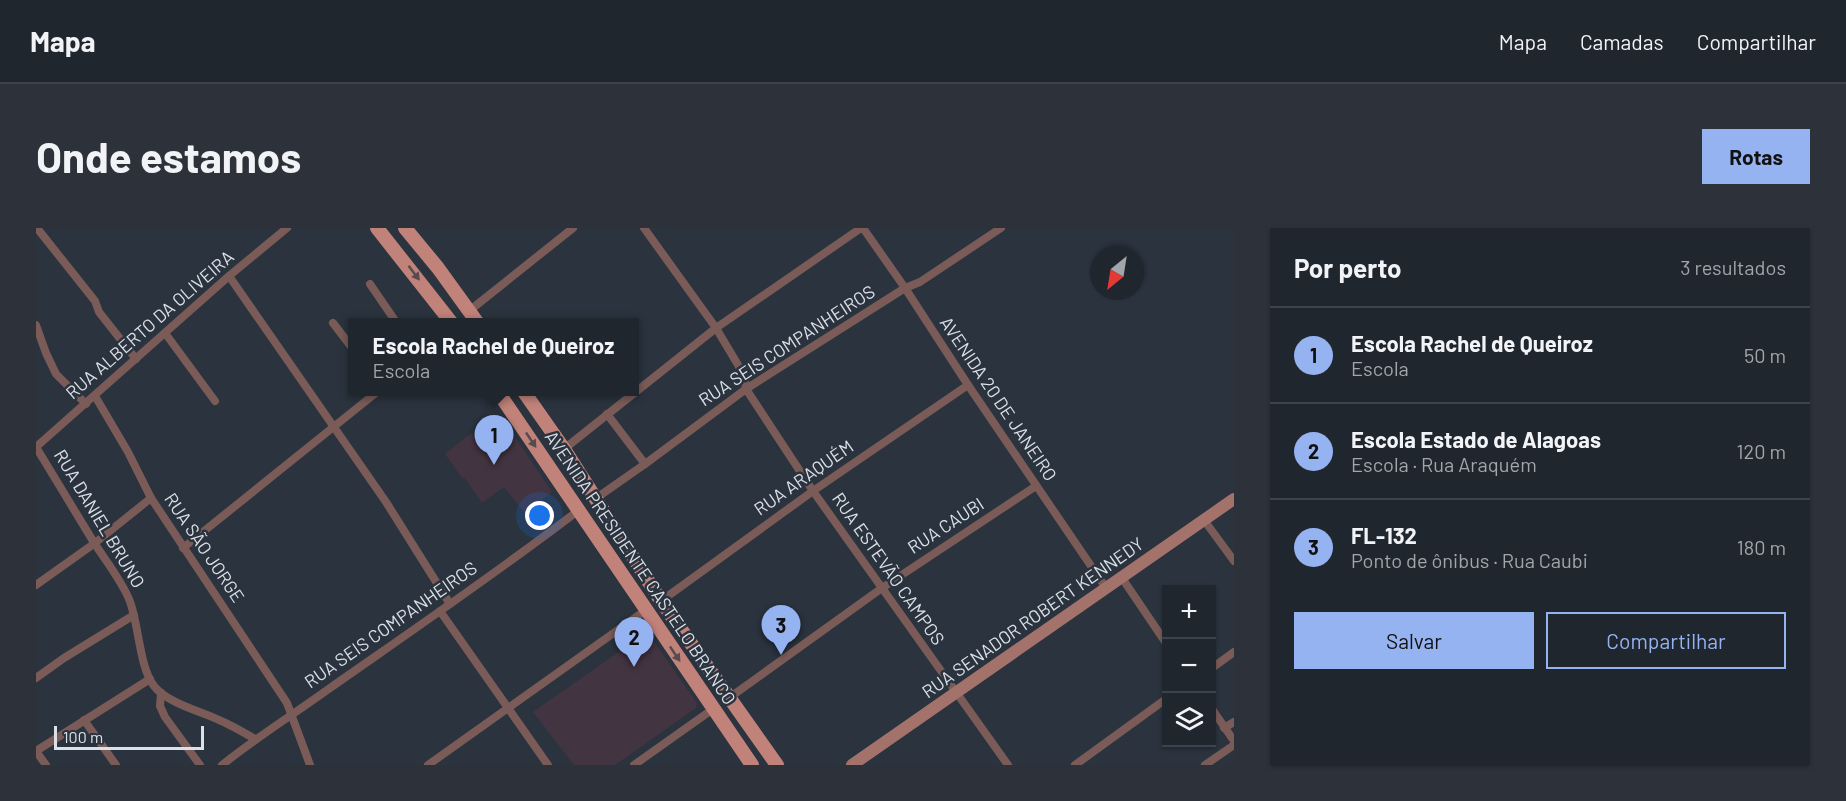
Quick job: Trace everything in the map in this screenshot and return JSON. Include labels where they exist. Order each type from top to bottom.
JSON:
[{"type":"main road","points":[[377,228],[448,318]]},
{"type":"main road","points":[[405,228],[438,268],[473,317]]},
{"type":"main road","name":"AVENIDA PRESIDENTE CASTELO BRANCO","points":[[501,396],[752,765]]},
{"type":"main road","name":"AVENIDA PRESIDENTE CASTELO BRANCO","points":[[527,396],[564,449],[661,601],[777,765]]},
{"type":"street","points":[[37,228],[136,359]]},
{"type":"street","name":"RUA ALBERTO DA OLIVEIRA","points":[[36,447],[229,276],[287,228]]},
{"type":"street","points":[[473,317],[573,228]]},
{"type":"street","name":"RUA ESTEVÃO CAMPOS","points":[[644,228],[716,328],[744,375],[746,389],[813,491],[1008,765]]},
{"type":"street","points":[[639,389],[716,328],[862,228]]},
{"type":"street","name":"AVENIDA 20 DE JANEIRO","points":[[862,228],[905,288],[1106,588]]},
{"type":"street","name":"RUA SEIS COMPANHEIROS","points":[[595,499],[746,389],[905,288],[920,282],[1001,228]]},
{"type":"street","points":[[229,276],[386,502],[450,604]]},
{"type":"street","points":[[370,284],[393,318]]},
{"type":"street","points":[[333,323],[348,343]]},
{"type":"street","points":[[36,325],[56,374],[86,404]]},
{"type":"street","points":[[165,333],[215,401]]},
{"type":"street","name":"RUA ARAQUÉM","points":[[661,601],[813,491],[968,385]]},
{"type":"street","name":"RUA SÃO JORGE","points":[[94,396],[128,452],[150,498],[287,703],[310,765]]},
{"type":"street","points":[[183,548],[372,396]]},
{"type":"street","points":[[564,449],[630,396]]},
{"type":"street","points":[[607,414],[645,464]]},
{"type":"street","name":"RUA DANIEL BRUNO","points":[[36,447],[120,580],[130,600],[150,679]]},
{"type":"street","name":"RUA CAUBI","points":[[729,698],[882,588],[1036,486]]},
{"type":"street","points":[[36,585],[95,543],[150,498]]},
{"type":"street","name":"RUA SENADOR ROBERT KENNEDY","points":[[852,765],[1234,499]]},
{"type":"street","name":"RUA SEIS COMPANHEIROS","points":[[222,765],[255,739],[450,604],[579,510]]},
{"type":"street","points":[[1204,520],[1234,561]]},
{"type":"street","points":[[1122,578],[1164,639]]},
{"type":"street","points":[[428,765],[646,610]]},
{"type":"street","points":[[440,611],[548,765]]},
{"type":"street","points":[[36,678],[134,615]]},
{"type":"street","points":[[1216,665],[1234,652]]},
{"type":"street","points":[[46,765],[36,751],[150,679],[161,693],[255,739]]},
{"type":"street","points":[[161,693],[160,706],[165,717],[200,765]]},
{"type":"street","points":[[1074,765],[1162,703]]},
{"type":"street","points":[[634,765],[713,709]]},
{"type":"street","points":[[1205,765],[1234,743],[1216,715]]},
{"type":"street","points":[[84,720],[116,765]]},
{"type":"street","points":[[1224,728],[1234,722]]},
{"type":"shaded area","points":[[503,419],[552,492],[525,513],[504,487],[482,503],[445,454],[471,433],[476,439]]},
{"type":"shaded area","points":[[647,632],[697,703],[696,708],[615,765],[574,765],[533,712]]},
{"type":"place","name":"Escola Rachel de Queiroz","points":[[494,465]]},
{"type":"place","name":"FL-132","points":[[781,655]]},
{"type":"place","name":"Escola Estado de Alagoas","points":[[634,667]]}]
